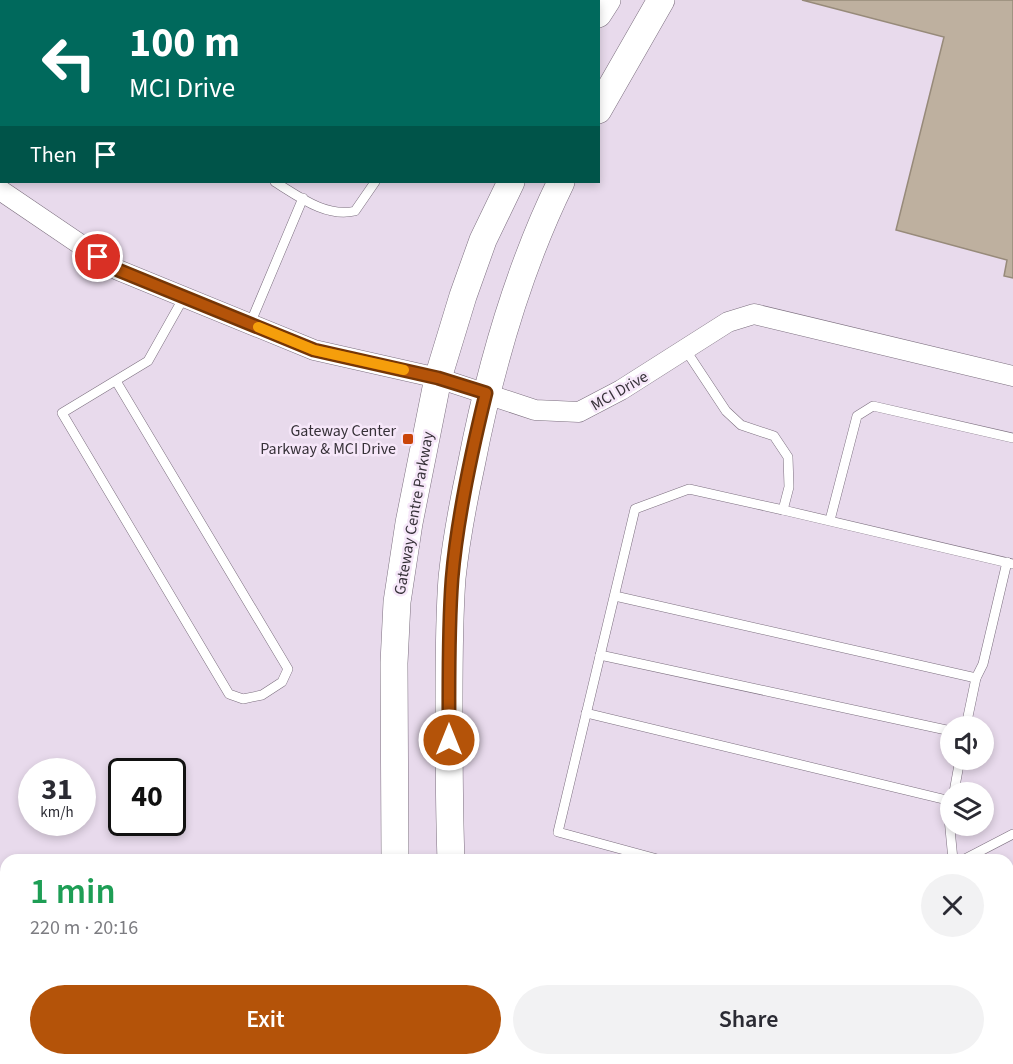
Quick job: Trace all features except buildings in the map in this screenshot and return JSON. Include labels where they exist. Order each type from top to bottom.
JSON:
[{"type":"street","points":[[600,107],[661,0]]},
{"type":"street","name":"Gateway Centre Parkway","points":[[395,854],[394,722],[397,602],[409,523],[438,378],[483,240],[511,183]]},
{"type":"street","points":[[451,854],[449,638],[453,577],[464,498],[486,393],[516,290],[541,222],[560,183]]},
{"type":"street","name":"MCI Drive","points":[[0,190],[118,270],[183,297],[314,350],[438,378],[536,410],[579,412],[621,390],[728,322],[754,314],[1013,376]]},
{"type":"lane","points":[[276,183],[314,205],[343,214],[355,212],[374,183]]},
{"type":"lane","points":[[250,324],[303,198]]},
{"type":"lane","points":[[116,381],[288,669],[282,682],[262,694],[243,699],[229,694],[62,412],[148,361],[183,297]]},
{"type":"lane","points":[[685,349],[726,411],[741,425],[774,436],[788,457],[789,487],[783,510]]},
{"type":"lane","points":[[830,520],[857,416],[873,406],[1013,438]]},
{"type":"lane","points":[[639,854],[558,832],[635,509],[688,489],[1010,563],[983,664],[976,678],[968,716]]},
{"type":"lane","points":[[615,596],[976,678]]},
{"type":"lane","points":[[600,655],[940,729]]},
{"type":"lane","points":[[586,713],[940,798]]},
{"type":"lane","points":[[975,854],[1013,834]]},
{"type":"lane","points":[[951,836],[952,854]]},
{"type":"slow traffic","points":[[258,327],[314,350],[404,370]]},
{"type":"place","name":"Gateway Center Parkway & MCI Drive","points":[[408,439]]},
{"type":"route","points":[[98,257],[118,270],[314,350],[438,378],[486,393],[464,498],[453,577],[449,638],[449,740]]}]
